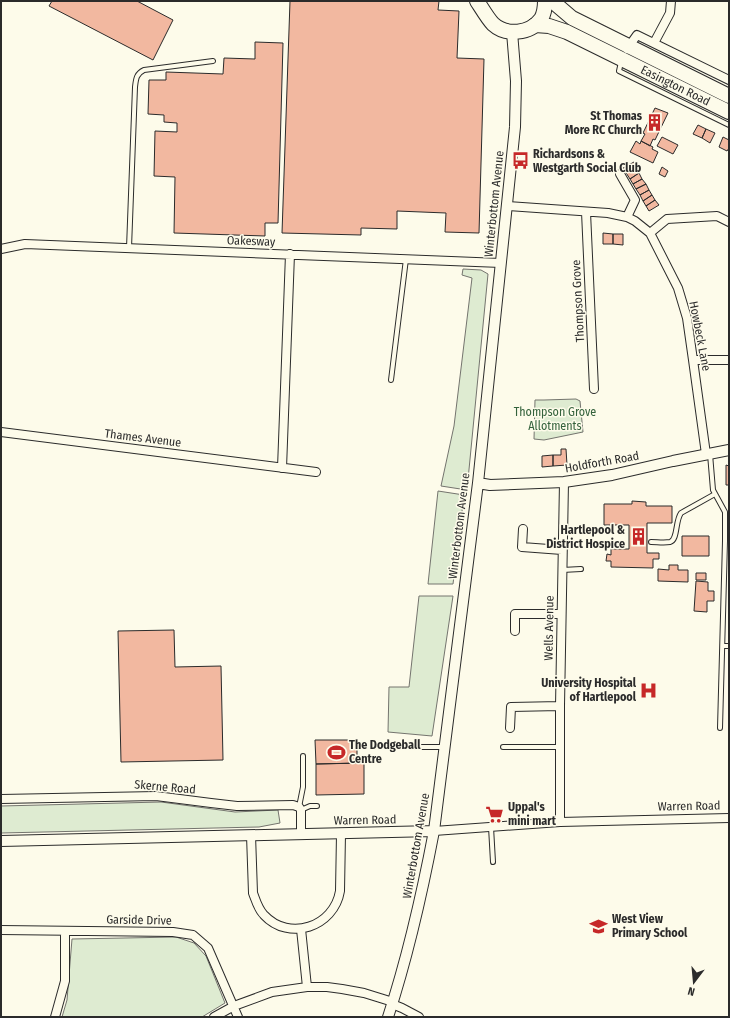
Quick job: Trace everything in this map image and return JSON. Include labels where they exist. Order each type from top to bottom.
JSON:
[{"type":"highway","points":[[477,1],[493,24],[504,30],[512,32],[526,30],[535,25],[541,19],[545,8],[545,1]]},
{"type":"highway","name":"Easington Road","points":[[552,1],[572,18],[625,53],[729,112]]},
{"type":"highway","name":"Easington Road","points":[[535,25],[549,26],[625,53],[729,96]]},
{"type":"street","points":[[654,43],[670,13],[671,2]]},
{"type":"street","name":"Winterbottom Avenue","points":[[388,1017],[415,924],[434,831],[478,483],[514,128],[516,81],[512,32]]},
{"type":"street","points":[[625,53],[637,35],[729,80]]},
{"type":"street","points":[[620,174],[635,200],[627,217]]},
{"type":"street","name":"Howbeck Lane","points":[[507,206],[608,213],[627,217],[635,221],[650,233],[678,288],[687,318],[708,454]]},
{"type":"street","name":"Thompson Grove","points":[[586,212],[594,390]]},
{"type":"street","points":[[650,233],[667,218],[717,216],[729,222]]},
{"type":"street","name":"Oakesway","points":[[1,249],[25,244],[501,263]]},
{"type":"street","points":[[282,468],[290,254]]},
{"type":"street","points":[[694,360],[729,360]]},
{"type":"street","name":"Thames Avenue","points":[[1,432],[316,472]]},
{"type":"street","name":"Holdforth Road","points":[[478,483],[490,485],[564,482],[612,475],[729,450]]},
{"type":"street","name":"Wells Avenue","points":[[560,822],[561,614],[564,482]]},
{"type":"street","points":[[523,529],[522,547],[562,550]]},
{"type":"street","points":[[515,631],[515,614],[561,614]]},
{"type":"street","points":[[510,728],[510,707],[560,706]]},
{"type":"street","name":"Skerne Road","points":[[1,799],[156,796],[237,806],[293,805],[300,808]]},
{"type":"street","points":[[300,808],[301,834]]},
{"type":"street","name":"Warren Road","points":[[1,840],[341,834],[434,831],[560,822],[729,818]]},
{"type":"street","points":[[251,835],[253,893],[259,908],[264,916],[281,926],[301,929],[310,927],[328,916],[337,903],[340,891],[341,834]]},
{"type":"street","points":[[301,929],[307,987]]},
{"type":"street","name":"Garside Drive","points":[[1,930],[173,932],[193,935],[208,948],[238,1017]]},
{"type":"street","points":[[56,1017],[64,981],[65,931]]},
{"type":"street","points":[[214,1017],[234,1006],[272,992],[307,987],[327,987],[364,993],[392,1003],[419,1017]]},
{"type":"lane","points":[[625,53],[619,70],[729,125]]},
{"type":"lane","points":[[129,248],[135,87],[137,77],[139,73],[144,70],[212,61]]},
{"type":"lane","points":[[391,380],[406,259]]},
{"type":"lane","points":[[708,454],[713,490],[725,512],[720,728]]},
{"type":"lane","points":[[651,542],[671,542],[676,536],[678,516],[715,494]]},
{"type":"lane","points":[[562,570],[581,569]]},
{"type":"lane","points":[[722,646],[729,646]]},
{"type":"lane","points":[[415,747],[444,747]]},
{"type":"lane","points":[[503,747],[560,747]]},
{"type":"lane","points":[[302,756],[303,787],[300,808],[317,806]]},
{"type":"lane","points":[[491,827],[493,862]]},
{"type":"green space","points":[[463,269],[481,270],[488,274],[467,490],[441,486],[454,426],[472,278],[462,275]]},
{"type":"green space","name":"Thompson Grove Allotments","points":[[576,399],[580,401],[583,432],[544,440],[534,439],[535,400]]},
{"type":"green space","points":[[438,491],[464,495],[453,584],[428,584]]},
{"type":"green space","points":[[419,596],[453,596],[432,736],[388,732],[389,687],[409,687]]},
{"type":"green space","points":[[161,802],[235,812],[278,810],[280,823],[259,827],[1,833],[1,806]]},
{"type":"green space","points":[[176,937],[194,943],[206,956],[225,1003],[202,1017],[62,1017],[67,1000],[72,939]]},
{"type":"building","points":[[52,1],[137,1],[173,20],[153,60],[49,6]]},
{"type":"building","points":[[290,1],[439,1],[438,10],[459,11],[457,58],[484,59],[479,233],[445,232],[446,213],[397,211],[397,229],[361,228],[361,235],[282,233]]},
{"type":"building","points":[[255,42],[283,43],[278,223],[265,223],[265,236],[174,233],[175,177],[154,176],[155,131],[177,132],[177,123],[164,122],[164,115],[148,114],[149,80],[166,80],[166,72],[223,74],[224,58],[255,59]]},
{"type":"building","name":"St Thomas More RC Church","points":[[655,108],[668,113],[655,140],[653,139],[650,146],[641,141],[645,134],[643,133]]},
{"type":"building","points":[[698,125],[706,129],[702,138],[693,134]]},
{"type":"building","points":[[706,129],[715,133],[710,143],[702,138]]},
{"type":"building","points":[[662,137],[678,145],[673,154],[657,146]]},
{"type":"building","points":[[723,137],[729,140],[729,148],[727,151],[719,147]]},
{"type":"building","points":[[636,141],[640,144],[641,141],[653,147],[652,149],[658,152],[653,163],[630,152]]},
{"type":"building","points":[[634,162],[639,173],[630,179],[623,168]]},
{"type":"building","points":[[662,167],[668,171],[665,177],[659,174]]},
{"type":"building","points":[[639,173],[642,179],[633,184],[630,179]]},
{"type":"building","points":[[642,179],[646,184],[636,189],[633,184]]},
{"type":"building","points":[[646,184],[649,190],[640,195],[636,189]]},
{"type":"building","points":[[649,190],[652,195],[643,201],[640,195]]},
{"type":"building","points":[[652,195],[655,200],[646,206],[643,201]]},
{"type":"building","points":[[655,200],[659,205],[649,211],[646,206]]},
{"type":"building","points":[[603,233],[613,234],[613,244],[603,244]]},
{"type":"building","points":[[613,234],[623,234],[623,245],[613,244]]},
{"type":"building","points":[[561,449],[566,449],[567,465],[553,466],[553,455],[561,455]]},
{"type":"building","points":[[553,455],[553,466],[542,467],[542,456]]},
{"type":"building","points":[[726,465],[729,466],[729,485],[726,485]]},
{"type":"building","name":"Hartlepool & District Hospice","points":[[632,501],[646,502],[646,506],[672,506],[672,523],[647,523],[647,553],[659,553],[659,559],[653,559],[653,568],[611,567],[611,561],[606,561],[607,554],[611,555],[611,549],[629,549],[629,525],[604,525],[604,504],[632,504]]},
{"type":"building","points":[[682,536],[709,536],[709,556],[682,556]]},
{"type":"building","points":[[669,565],[678,565],[678,570],[688,570],[688,582],[658,581],[658,569],[669,570]]},
{"type":"building","points":[[696,573],[706,573],[706,580],[696,580]]},
{"type":"building","points":[[696,581],[708,582],[708,591],[714,591],[714,601],[707,601],[707,612],[694,611]]},
{"type":"building","points":[[174,630],[175,667],[221,666],[223,760],[121,762],[118,631]]},
{"type":"building","name":"The Dodgeball Centre","points":[[315,740],[357,740],[357,763],[316,764]]},
{"type":"building","points":[[364,763],[364,794],[316,795],[316,764]]},
{"type":"place","name":"St Thomas More RC Church","points":[[655,123]]},
{"type":"place","name":"Richardsons & Westgarth Social Club","points":[[520,161]]},
{"type":"place","name":"Hartlepool & District Hospice","points":[[638,537]]},
{"type":"place","name":"University Hospital of Hartlepool","points":[[649,690]]},
{"type":"place","name":"The Dodgeball Centre","points":[[336,752]]},
{"type":"place","name":"Uppal's mini mart","points":[[495,814]]},
{"type":"place","name":"West View Primary School","points":[[599,926]]}]
